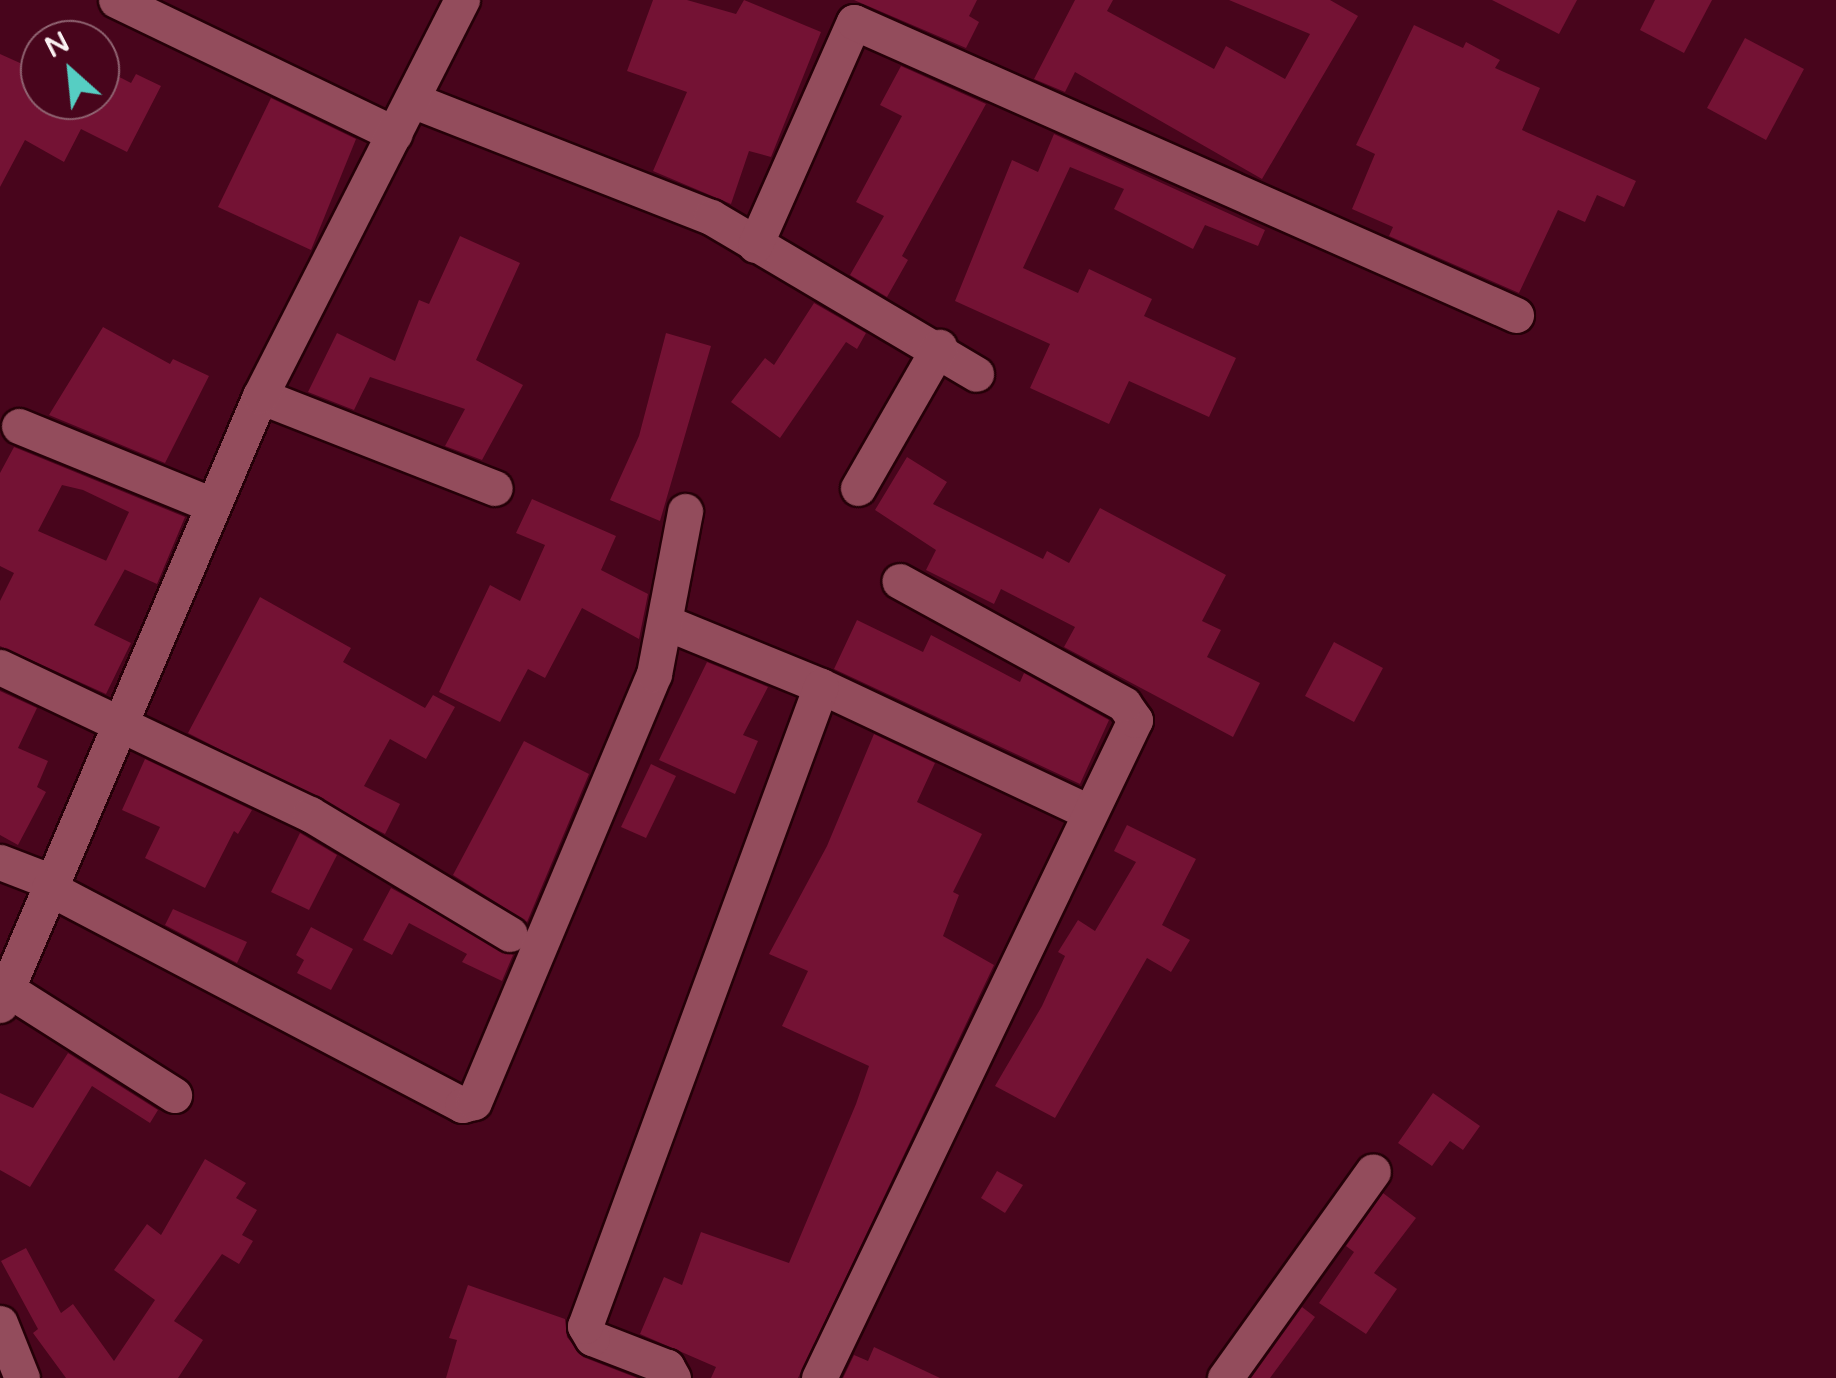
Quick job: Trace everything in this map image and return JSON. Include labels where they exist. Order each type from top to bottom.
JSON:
[{"type":"street","points":[[174,1094],[4,997],[260,396],[462,0]]},
{"type":"street","points":[[119,1],[394,134]]},
{"type":"street","points":[[755,245],[854,22],[1516,315]]},
{"type":"street","points":[[412,100],[712,217],[939,347],[976,374]]},
{"type":"street","points":[[858,488],[939,347]]},
{"type":"street","points":[[260,396],[495,488]]},
{"type":"street","points":[[19,426],[214,505]]},
{"type":"street","points":[[0,862],[462,1105],[474,1102],[654,674],[667,623],[684,511]]},
{"type":"street","points":[[819,1378],[1136,720],[1133,710],[899,581]]},
{"type":"street","points":[[667,623],[821,686],[1089,812]]},
{"type":"street","points":[[0,667],[310,814],[510,934]]},
{"type":"street","points":[[672,1378],[667,1367],[592,1338],[585,1326],[821,686]]},
{"type":"street","points":[[1225,1378],[1373,1171]]},
{"type":"street","points":[[0,1322],[22,1378]]},
{"type":"building","points":[[653,0],[687,0],[736,14],[744,0],[821,32],[771,157],[749,151],[731,204],[653,171],[687,92],[627,71]]},
{"type":"building","points":[[854,0],[977,0],[969,16],[979,22],[966,48]]},
{"type":"building","points":[[1075,0],[1113,0],[1107,11],[1214,69],[1226,46],[1285,79],[1310,34],[1229,0],[1330,0],[1358,16],[1262,179],[1075,72],[1065,92],[1034,79]]},
{"type":"building","points":[[1492,0],[1577,0],[1559,34]]},
{"type":"building","points":[[1655,0],[1712,0],[1684,53],[1640,30]]},
{"type":"building","points":[[1414,25],[1463,48],[1466,42],[1500,60],[1495,68],[1540,88],[1522,130],[1636,181],[1624,207],[1597,195],[1585,222],[1558,210],[1519,293],[1389,236],[1393,227],[1352,209],[1375,154],[1356,145]]},
{"type":"building","points":[[1745,38],[1804,69],[1766,140],[1707,108]]},
{"type":"building","points":[[0,54],[20,63],[20,120],[120,120],[120,77],[131,83],[136,74],[161,86],[127,152],[81,129],[64,162],[25,140],[0,187]]},
{"type":"building","points":[[901,66],[986,104],[902,256],[908,260],[887,297],[850,275],[884,216],[856,202],[902,116],[880,105]]},
{"type":"building","points":[[271,98],[356,139],[311,250],[218,207]]},
{"type":"building","points":[[1054,134],[1265,230],[1258,246],[1205,225],[1193,249],[1114,209],[1124,189],[1070,167],[1023,268],[1078,293],[1089,269],[1152,299],[1144,316],[1236,358],[1209,417],[1129,381],[1109,424],[1030,388],[1050,344],[955,301],[1012,160],[1038,172]]},
{"type":"building","points":[[460,236],[520,263],[476,360],[523,385],[482,460],[445,446],[465,409],[370,377],[354,410],[308,392],[337,333],[395,361],[419,300],[429,304]]},
{"type":"building","points":[[814,303],[866,333],[857,349],[846,342],[780,438],[731,402],[765,358],[774,365]]},
{"type":"building","points":[[103,327],[170,364],[173,359],[209,376],[165,463],[49,415]]},
{"type":"building","points":[[666,333],[711,346],[660,521],[610,500],[639,436]]},
{"type":"building","points":[[14,447],[185,517],[157,584],[125,569],[94,625],[131,643],[106,694],[0,646],[0,601],[14,573],[0,566],[0,473]],"holes":[[[62,485],[83,490],[129,512],[106,561],[38,531]]]},
{"type":"building","points":[[907,457],[947,482],[933,504],[1043,559],[1047,551],[1069,563],[1100,508],[1226,575],[1202,621],[1221,630],[1207,657],[1260,683],[1233,737],[1064,647],[1075,627],[1001,589],[994,604],[926,570],[936,550],[875,510]]},
{"type":"building","points":[[532,499],[616,536],[601,570],[648,594],[639,639],[582,608],[545,678],[528,669],[500,722],[439,692],[490,585],[520,601],[545,545],[516,533]]},
{"type":"building","points":[[260,597],[351,648],[343,662],[425,708],[433,695],[455,707],[426,759],[390,739],[364,786],[400,804],[385,834],[188,733]]},
{"type":"building","points":[[857,620],[923,652],[931,635],[1020,682],[1024,673],[1109,720],[1080,784],[834,669]]},
{"type":"building","points":[[1334,642],[1383,668],[1354,722],[1305,696]]},
{"type":"building","points":[[707,662],[768,687],[743,735],[758,741],[735,794],[659,760]]},
{"type":"building","points":[[0,691],[37,708],[18,748],[48,761],[37,787],[46,792],[18,845],[0,835]]},
{"type":"building","points":[[874,734],[935,763],[917,802],[982,834],[953,892],[959,895],[943,936],[994,965],[798,1378],[711,1378],[716,1367],[640,1334],[664,1277],[682,1285],[701,1232],[789,1263],[856,1104],[869,1066],[782,1026],[808,971],[769,954],[827,846]]},
{"type":"building","points":[[524,741],[589,774],[527,922],[453,875]]},
{"type":"building","points":[[145,759],[252,810],[238,834],[234,831],[205,888],[145,858],[160,827],[122,810]]},
{"type":"building","points":[[651,764],[676,776],[646,838],[621,827]]},
{"type":"building","points":[[1127,825],[1196,859],[1162,925],[1190,940],[1171,972],[1147,958],[1055,1118],[995,1086],[1042,1006],[1065,956],[1058,952],[1078,920],[1095,931],[1136,862],[1114,851]]},
{"type":"building","points":[[300,833],[337,855],[309,910],[271,892]]},
{"type":"building","points":[[391,888],[513,955],[502,981],[462,962],[467,954],[409,923],[392,955],[363,940]]},
{"type":"building","points":[[173,909],[247,942],[237,963],[165,925]]},
{"type":"building","points":[[311,927],[353,949],[331,990],[297,973],[304,960],[296,955]]},
{"type":"building","points":[[68,1053],[158,1110],[150,1123],[92,1086],[30,1187],[0,1170],[0,1093],[33,1108]]},
{"type":"building","points":[[1433,1093],[1480,1126],[1463,1150],[1450,1141],[1432,1166],[1398,1143]]},
{"type":"building","points":[[205,1159],[246,1183],[236,1198],[257,1210],[242,1235],[253,1241],[239,1264],[222,1254],[174,1321],[203,1340],[178,1378],[66,1378],[33,1333],[38,1329],[1,1261],[26,1248],[61,1313],[73,1304],[114,1361],[155,1300],[114,1270],[147,1224],[161,1235]]},
{"type":"building","points":[[997,1171],[1023,1185],[1005,1213],[981,1198]]},
{"type":"building","points":[[1383,1193],[1416,1218],[1374,1273],[1397,1289],[1366,1334],[1319,1303],[1354,1252],[1346,1246]]},
{"type":"building","points":[[468,1285],[565,1319],[567,1337],[583,1357],[637,1378],[446,1378],[457,1340],[449,1338]]},
{"type":"building","points":[[1302,1307],[1315,1317],[1270,1378],[1251,1378]]},
{"type":"building","points":[[874,1347],[940,1378],[843,1378],[854,1355],[868,1361]]}]
